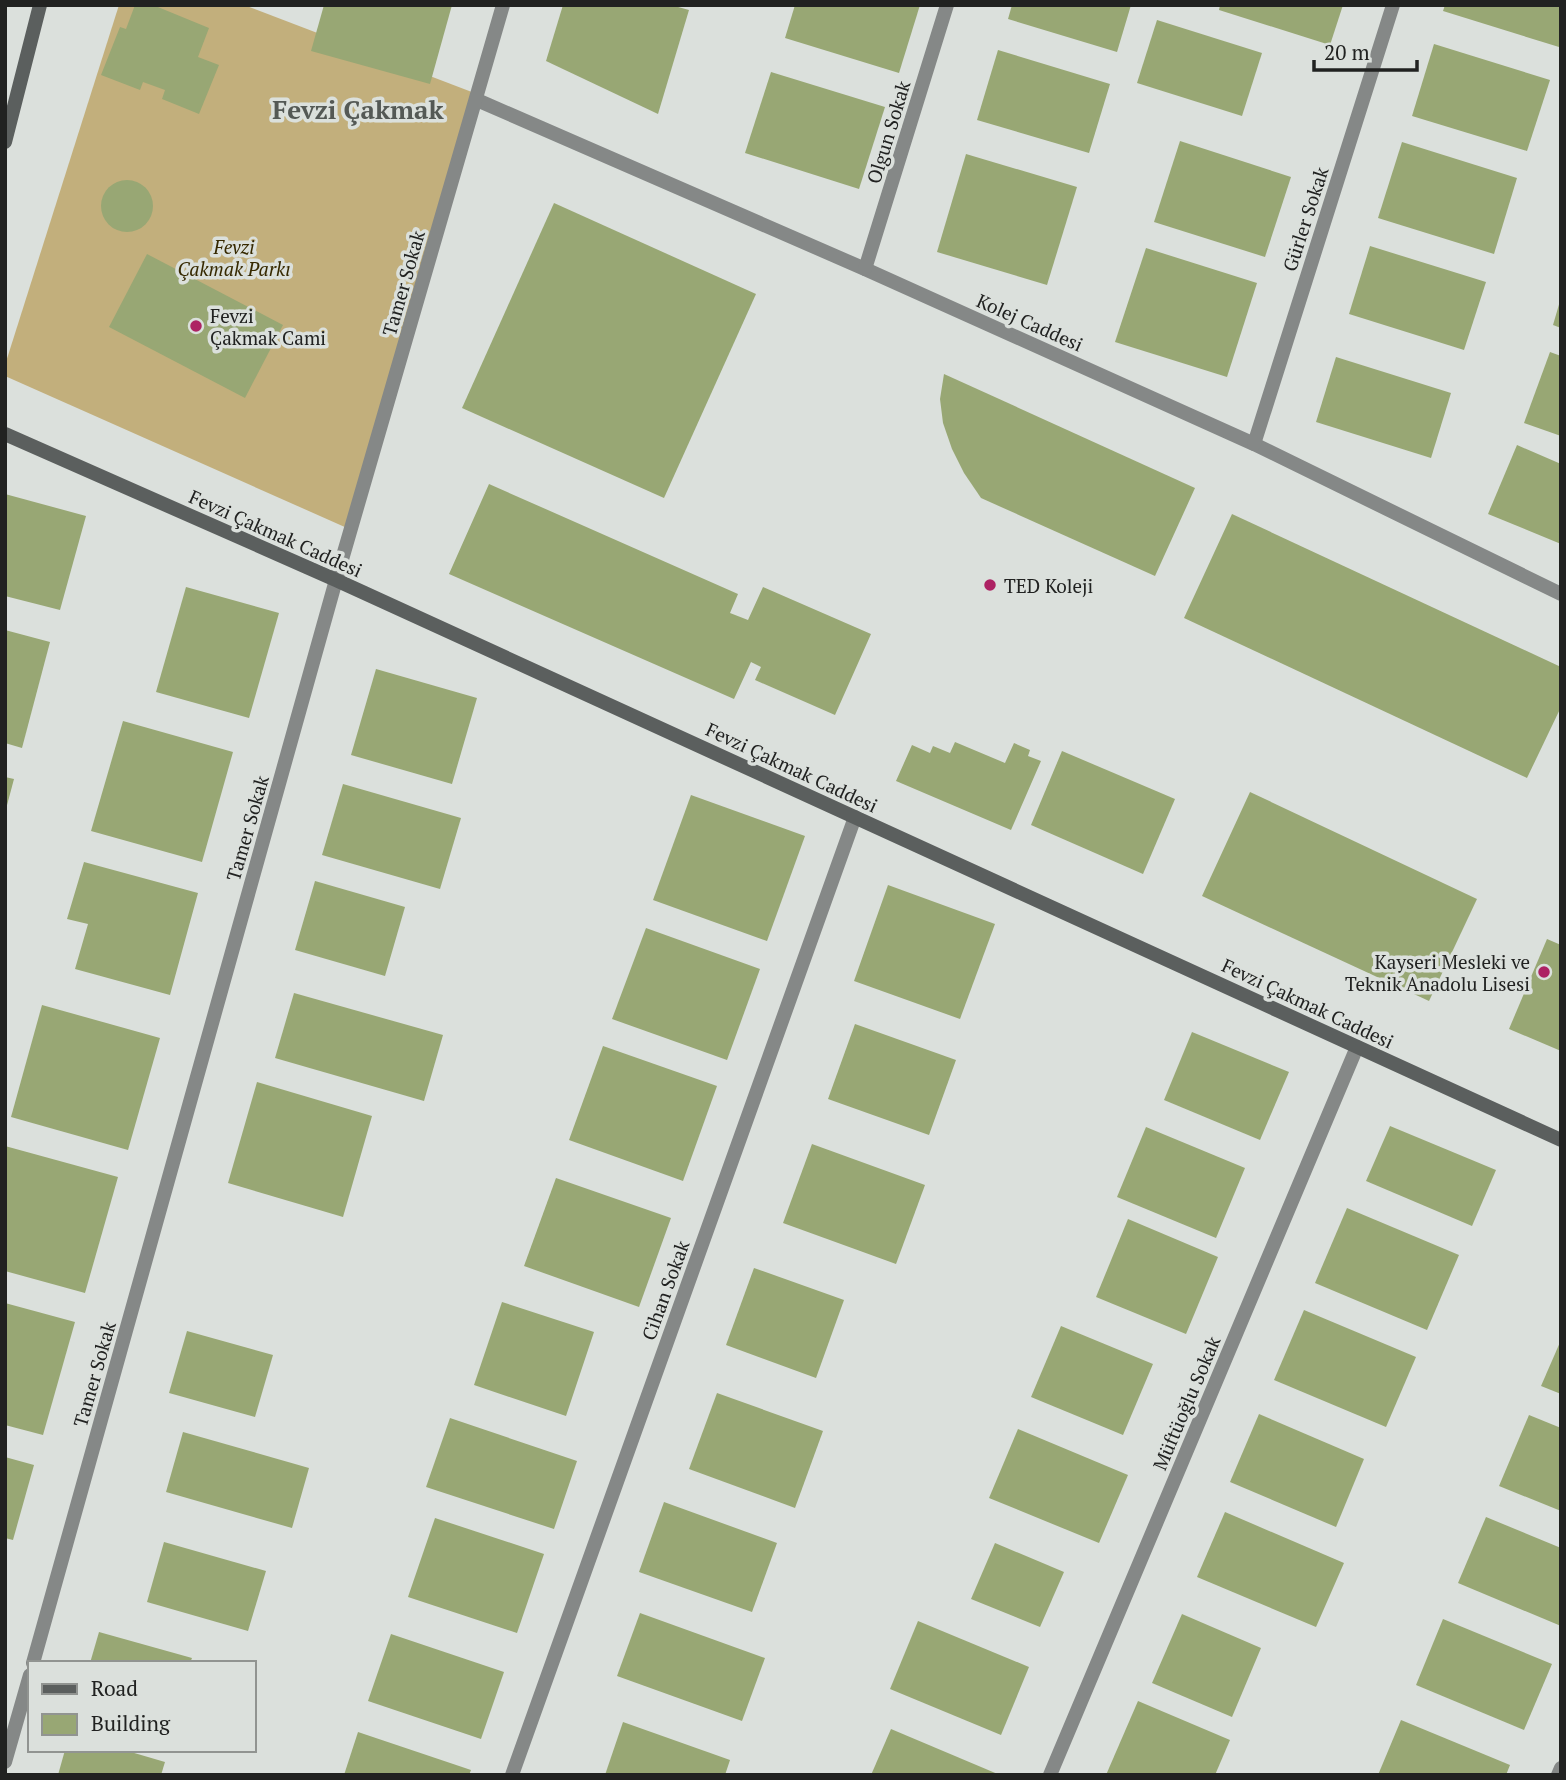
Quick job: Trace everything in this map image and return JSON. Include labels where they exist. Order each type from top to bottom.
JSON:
[{"type":"street","points":[[5,142],[40,5]]},
{"type":"street","name":"Tamer Sokak","points":[[34,1661],[336,580],[503,5]]},
{"type":"street","name":"Olgun Sokak","points":[[865,269],[947,5]]},
{"type":"street","name":"Gürler Sokak","points":[[1254,444],[1393,5]]},
{"type":"street","name":"Kolej Caddesi","points":[[477,100],[865,269],[1254,444],[1561,594]]},
{"type":"street","name":"Fevzi Çakmak Caddesi","points":[[5,434],[336,580],[1561,1140]]},
{"type":"street","name":"Cihan Sokak","points":[[512,1775],[855,817]]},
{"type":"street","name":"Müftüoğlu Sokak","points":[[1050,1775],[1357,1047]]},
{"type":"street","points":[[5,1762],[28,1682]]},
{"type":"street","points":[[1558,1775],[1561,1768]]},
{"type":"green space","name":"Fevzi Çakmak Parkı","points":[[119,5],[244,5],[477,94],[347,528],[5,376],[5,365]]},
{"type":"building","points":[[135,5],[153,5],[209,28],[198,57],[219,65],[199,114],[162,99],[165,90],[143,82],[140,90],[101,75],[120,27],[126,29]]},
{"type":"building","points":[[324,5],[452,5],[430,84],[311,51]]},
{"type":"building","points":[[563,5],[671,5],[689,10],[658,114],[546,61]]},
{"type":"building","points":[[795,5],[920,5],[899,73],[785,38]]},
{"type":"building","points":[[1012,5],[1131,5],[1117,52],[1008,19]]},
{"type":"building","points":[[1220,5],[1343,5],[1330,45],[1219,10]]},
{"type":"building","points":[[1445,5],[1561,5],[1559,47],[1443,11]]},
{"type":"building","points":[[1157,20],[1262,53],[1242,116],[1137,83]]},
{"type":"building","points":[[1434,44],[1550,80],[1527,151],[1412,116]]},
{"type":"building","points":[[998,50],[1110,84],[1089,153],[977,120]]},
{"type":"building","points":[[771,72],[885,107],[859,189],[745,153]]},
{"type":"building","points":[[1180,141],[1291,177],[1265,257],[1154,222]]},
{"type":"building","points":[[1402,142],[1517,178],[1494,254],[1378,218]]},
{"type":"building","points":[[966,154],[1077,187],[1047,285],[937,252]]},
{"type":"building","points":[[127,180],[137,182],[145,188],[151,196],[151,216],[145,224],[137,230],[127,232],[117,230],[109,224],[103,216],[101,206],[103,196],[109,188],[117,182]]},
{"type":"building","points":[[554,203],[756,294],[664,498],[462,408]]},
{"type":"building","points":[[1370,246],[1486,282],[1464,350],[1349,314]]},
{"type":"building","points":[[1146,248],[1257,283],[1227,377],[1115,342]]},
{"type":"building","name":"Fevzi Çakmak Cami","points":[[147,254],[283,325],[245,398],[109,327]]},
{"type":"building","points":[[1561,301],[1561,328],[1553,325]]},
{"type":"building","points":[[1550,352],[1561,356],[1561,436],[1524,423]]},
{"type":"building","points":[[1336,357],[1451,393],[1431,458],[1316,422]]},
{"type":"building","points":[[944,374],[1195,488],[1155,576],[981,498],[964,473],[943,423],[940,399]]},
{"type":"building","points":[[1517,445],[1561,464],[1561,544],[1488,514]]},
{"type":"building","points":[[489,484],[738,594],[730,613],[748,620],[763,587],[871,634],[835,715],[755,680],[761,667],[751,662],[734,699],[449,574]]},
{"type":"building","points":[[5,494],[86,516],[60,610],[5,596]]},
{"type":"building","points":[[1232,514],[1561,667],[1561,707],[1527,778],[1184,618]]},
{"type":"building","points":[[186,587],[279,613],[249,718],[156,692]]},
{"type":"building","points":[[5,630],[50,642],[22,748],[5,743]]},
{"type":"building","points":[[376,669],[477,698],[452,784],[351,755]]},
{"type":"building","points":[[123,721],[233,752],[202,862],[91,831]]},
{"type":"building","points":[[955,742],[1005,763],[1014,743],[1030,750],[1028,756],[1041,761],[1011,830],[896,781],[912,745],[930,753],[933,746],[950,753]]},
{"type":"building","points":[[1062,751],[1175,799],[1143,874],[1031,825]]},
{"type":"building","points":[[5,777],[14,779],[6,809],[5,809]]},
{"type":"building","points":[[343,784],[461,818],[440,889],[322,855]]},
{"type":"building","points":[[1250,792],[1477,899],[1429,1001],[1202,896]]},
{"type":"building","points":[[691,795],[805,836],[767,941],[653,900]]},
{"type":"building","points":[[84,862],[198,893],[170,995],[75,969],[88,924],[67,919]]},
{"type":"building","points":[[315,881],[405,907],[385,976],[295,950]]},
{"type":"building","points":[[888,885],[995,924],[960,1019],[854,981]]},
{"type":"building","points":[[646,928],[760,969],[727,1060],[612,1019]]},
{"type":"building","name":"Kayseri Mesleki ve Teknik Anadolu Lisesi","points":[[1547,939],[1561,945],[1561,1051],[1509,1029]]},
{"type":"building","points":[[294,993],[443,1035],[424,1101],[275,1058]]},
{"type":"building","points":[[42,1005],[160,1038],[128,1150],[11,1117]]},
{"type":"building","points":[[855,1024],[956,1060],[929,1135],[828,1099]]},
{"type":"building","points":[[1192,1032],[1289,1072],[1260,1140],[1164,1100]]},
{"type":"building","points":[[603,1046],[717,1086],[683,1181],[569,1140]]},
{"type":"building","points":[[257,1082],[372,1116],[343,1217],[228,1183]]},
{"type":"building","points":[[1390,1126],[1496,1170],[1472,1226],[1366,1181]]},
{"type":"building","points":[[1146,1127],[1245,1168],[1216,1238],[1117,1197]]},
{"type":"building","points":[[812,1144],[925,1185],[896,1264],[783,1223]]},
{"type":"building","points":[[5,1146],[118,1177],[85,1293],[5,1271]]},
{"type":"building","points":[[556,1178],[671,1218],[639,1307],[524,1266]]},
{"type":"building","points":[[1347,1208],[1459,1255],[1427,1330],[1315,1283]]},
{"type":"building","points":[[1128,1219],[1218,1257],[1186,1334],[1096,1297]]},
{"type":"building","points":[[754,1268],[844,1300],[816,1378],[726,1345]]},
{"type":"building","points":[[502,1302],[594,1332],[566,1416],[474,1385]]},
{"type":"building","points":[[5,1303],[75,1322],[43,1435],[5,1425]]},
{"type":"building","points":[[1304,1310],[1416,1357],[1386,1427],[1274,1380]]},
{"type":"building","points":[[1061,1326],[1153,1364],[1123,1435],[1031,1397]]},
{"type":"building","points":[[187,1331],[273,1355],[255,1417],[169,1393]]},
{"type":"building","points":[[1561,1340],[1561,1394],[1541,1386]]},
{"type":"building","points":[[717,1393],[823,1431],[795,1508],[689,1469]]},
{"type":"building","points":[[1259,1414],[1364,1459],[1336,1527],[1230,1482]]},
{"type":"building","points":[[1529,1415],[1561,1428],[1561,1511],[1499,1486]]},
{"type":"building","points":[[450,1418],[577,1461],[554,1529],[426,1487]]},
{"type":"building","points":[[1018,1429],[1128,1475],[1099,1543],[989,1498]]},
{"type":"building","points":[[183,1432],[309,1468],[292,1528],[166,1492]]},
{"type":"building","points":[[5,1457],[34,1465],[13,1540],[5,1538]]},
{"type":"building","points":[[664,1502],[777,1543],[752,1612],[639,1572]]},
{"type":"building","points":[[1225,1512],[1344,1563],[1316,1627],[1197,1577]]},
{"type":"building","points":[[1486,1517],[1561,1548],[1561,1626],[1458,1583]]},
{"type":"building","points":[[435,1518],[544,1554],[517,1633],[408,1597]]},
{"type":"building","points":[[164,1542],[266,1571],[248,1631],[147,1602]]},
{"type":"building","points":[[995,1543],[1064,1572],[1040,1627],[971,1599]]},
{"type":"building","points":[[640,1613],[765,1658],[742,1721],[617,1676]]},
{"type":"building","points":[[1182,1614],[1261,1648],[1232,1717],[1152,1683]]},
{"type":"building","points":[[1443,1619],[1552,1664],[1524,1730],[1416,1685]]},
{"type":"building","points":[[918,1621],[1029,1667],[1001,1735],[890,1689]]},
{"type":"building","points":[[99,1632],[192,1658],[191,1661],[91,1661]]},
{"type":"building","points":[[391,1634],[504,1672],[481,1739],[368,1701]]},
{"type":"building","points":[[1138,1701],[1230,1740],[1215,1775],[1106,1775]]},
{"type":"building","points":[[1401,1720],[1510,1765],[1506,1775],[1378,1775]]},
{"type":"building","points":[[623,1722],[730,1760],[725,1775],[605,1775]]},
{"type":"building","points":[[891,1729],[1000,1775],[871,1775]]},
{"type":"building","points":[[358,1732],[471,1770],[469,1775],[344,1775]]},
{"type":"building","points":[[64,1752],[131,1752],[165,1762],[161,1775],[58,1775]]},
{"type":"place","name":"Fevzi Çakmak Cami","points":[[196,326]]},
{"type":"place","name":"TED Koleji","points":[[990,585]]},
{"type":"place","name":"Kayseri Mesleki ve Teknik Anadolu Lisesi","points":[[1544,972]]},
{"type":"district","name":"Fevzi Çakmak","points":[[358,109]]}]
